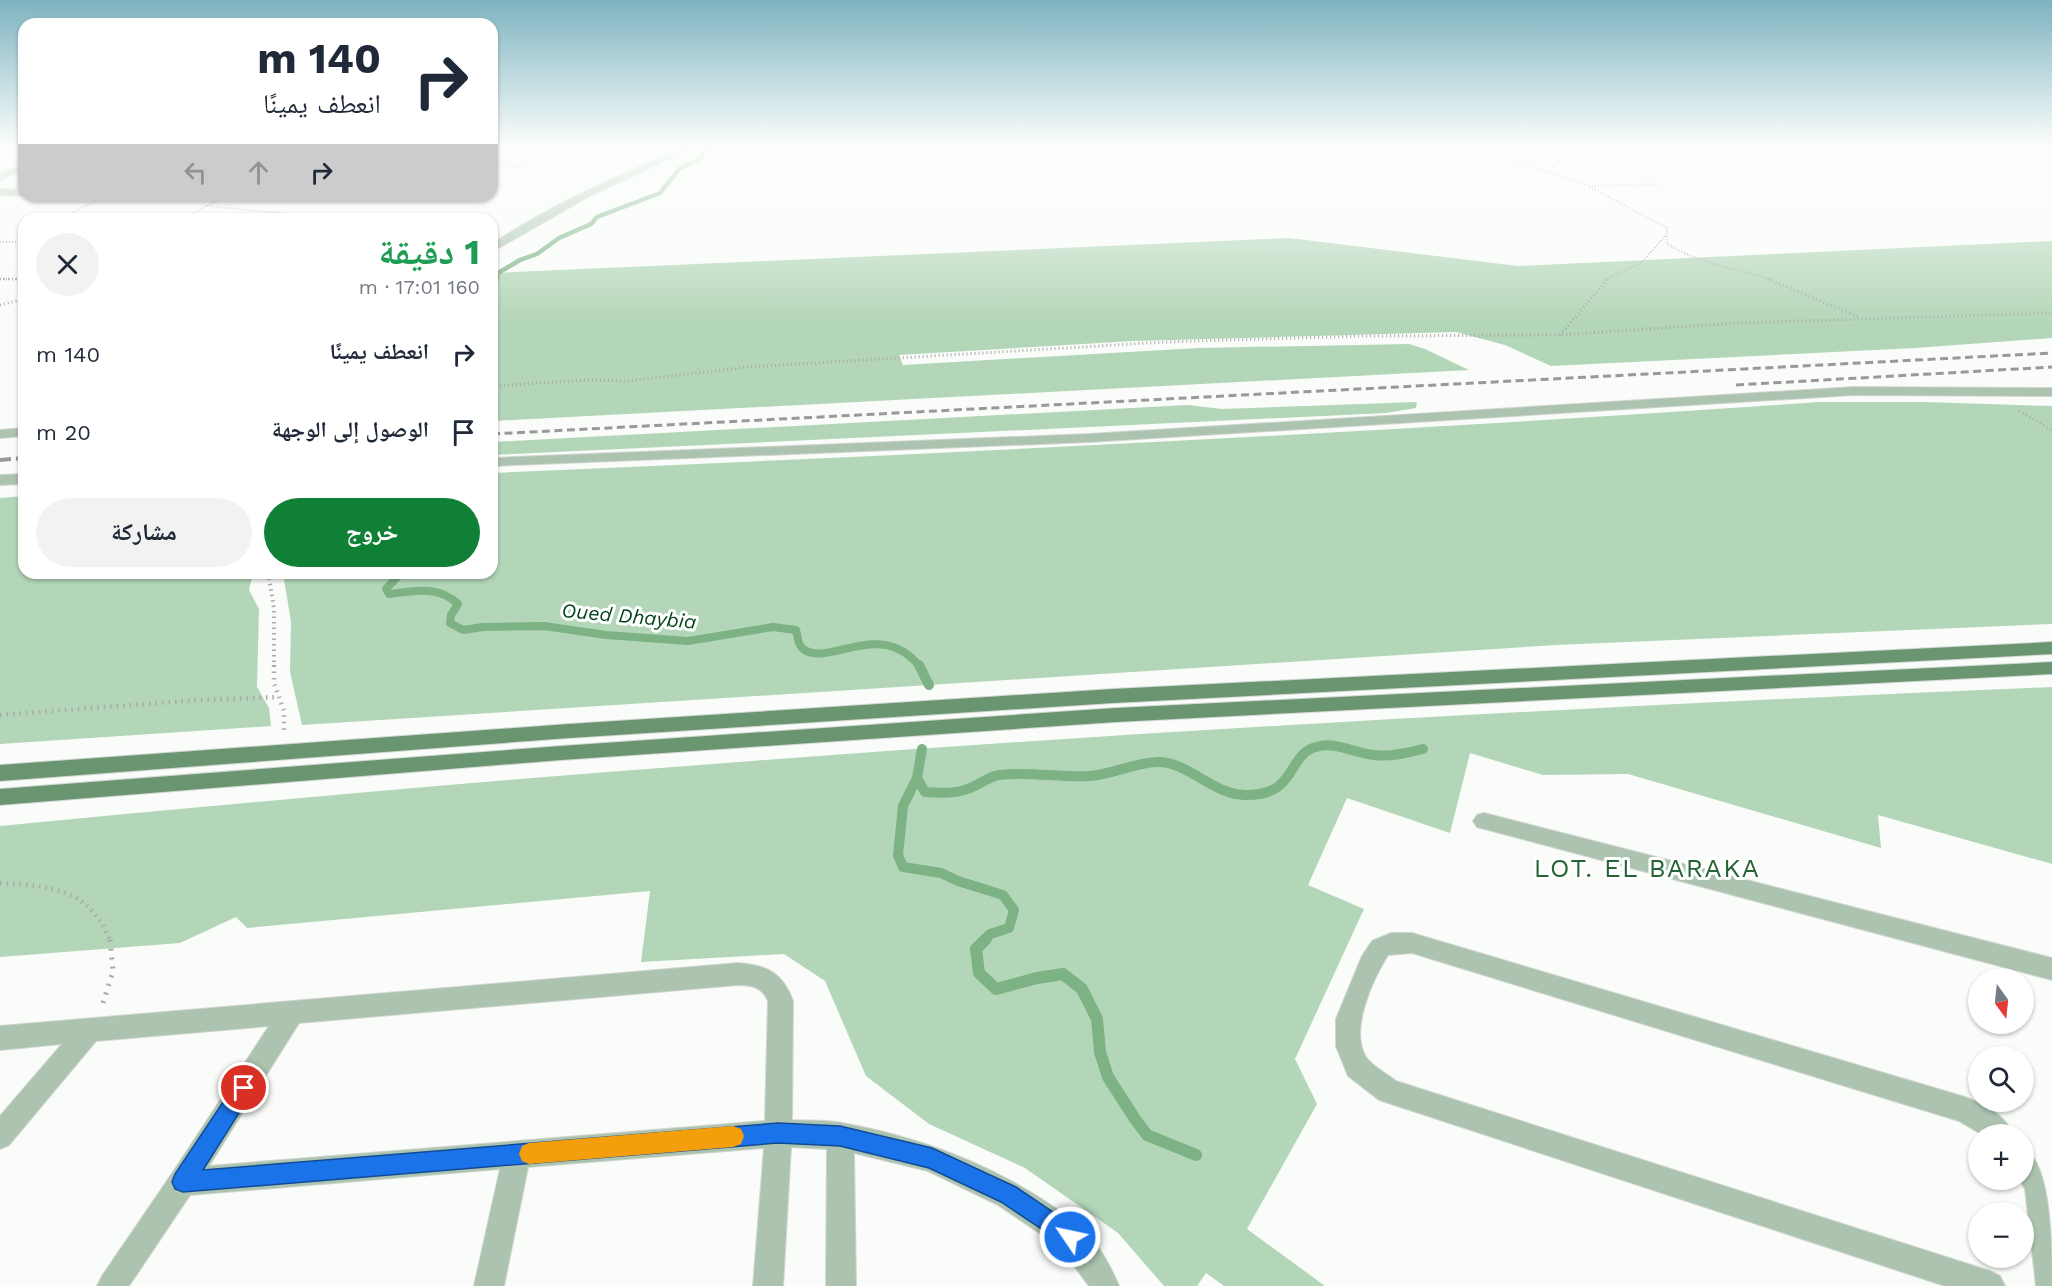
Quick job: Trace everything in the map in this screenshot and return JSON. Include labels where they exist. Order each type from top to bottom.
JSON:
[{"type":"main road","points":[[0,772],[569,731],[1113,696],[2052,648]]},
{"type":"main road","points":[[0,797],[585,752],[1116,715],[2052,668]]},
{"type":"street","points":[[498,245],[566,205]]},
{"type":"street","points":[[498,462],[1089,438],[1854,391],[2052,392]]},
{"type":"street","points":[[0,434],[18,432]]},
{"type":"street","points":[[0,480],[18,479]]},
{"type":"street","points":[[1484,821],[2052,969]]},
{"type":"street","points":[[1990,1124],[1965,1110],[1412,943],[1391,943],[1380,948],[1370,963],[1348,1019],[1349,1046],[1357,1067],[1388,1091],[1990,1286]]},
{"type":"street","points":[[0,1038],[738,974],[762,976],[772,982],[781,1000],[778,1133],[768,1286]]},
{"type":"street","points":[[112,1286],[183,1182],[292,1012]]},
{"type":"street","points":[[0,1136],[90,1030]]},
{"type":"street","points":[[183,1182],[778,1133],[840,1136],[932,1158],[1008,1195],[1070,1237],[1099,1274],[1104,1286]]},
{"type":"street","points":[[840,1136],[840,1286]]},
{"type":"street","points":[[489,1286],[518,1155]]},
{"type":"street","points":[[2034,1179],[2038,1186],[2051,1286]]},
{"type":"path","points":[[72,213],[88,205]]},
{"type":"path","points":[[1625,205],[1667,228],[1667,244],[1694,260],[1781,284],[1863,318]]},
{"type":"path","points":[[194,213],[207,206],[279,213]]},
{"type":"path","points":[[1560,335],[1604,281],[1642,262],[1667,235]]},
{"type":"path","points":[[0,242],[18,242]]},
{"type":"path","points":[[0,279],[18,279]]},
{"type":"path","points":[[0,305],[18,300]]},
{"type":"path","points":[[498,386],[588,380],[628,381],[748,367],[1119,344],[1361,336],[1560,335],[1736,323],[2052,313]]},
{"type":"path","points":[[269,579],[274,608],[274,683],[284,711],[285,724],[284,737],[278,752]]},
{"type":"path","points":[[0,715],[198,700],[279,697]]},
{"type":"path","points":[[0,883],[23,884],[68,892],[98,913],[114,945],[111,988],[90,1030]]},
{"type":"green space","points":[[1289,238],[1518,266],[2052,241],[2052,338],[1915,348],[1551,366],[1505,345],[1456,332],[1133,341],[899,355],[903,365],[1198,348],[1409,344],[1469,370],[498,421],[498,273]]},
{"type":"green space","points":[[1417,402],[1416,408],[1386,413],[498,455],[498,442],[1188,405],[1222,409]]},
{"type":"green space","points":[[1819,402],[1924,402],[2052,406],[2052,624],[1556,645],[302,725],[290,672],[291,622],[284,579],[498,579],[498,473],[1487,424]]},
{"type":"green space","points":[[18,496],[18,579],[252,579],[249,590],[259,609],[257,687],[269,708],[271,726],[0,744],[0,498]]},
{"type":"green space","points":[[2052,687],[2052,864],[1878,815],[1881,848],[1628,774],[1543,775],[1470,753],[1450,833],[1347,798],[1308,885],[1364,909],[1295,1059],[1317,1104],[1247,1229],[1325,1286],[1224,1286],[1206,1273],[1197,1286],[1164,1286],[1118,1233],[1025,1168],[929,1124],[866,1076],[825,981],[784,954],[641,962],[650,891],[247,928],[236,917],[180,943],[0,957],[0,826],[525,779],[869,752],[1545,711]]},
{"type":"waterway","name":"Oued Dhaybia","points":[[498,273],[520,260],[537,254],[559,238],[591,224],[597,217],[628,205]]},
{"type":"waterway","name":"Oued Dhaybia","points":[[395,579],[386,589],[389,594],[434,592],[458,604],[451,615],[450,623],[463,630],[483,627],[544,626],[606,635],[688,641],[773,627],[796,630],[800,646],[812,653],[825,653],[871,644],[888,646],[904,652],[920,667]]},
{"type":"waterway","name":"Oued Dhaybia","points":[[920,667],[929,685]]},
{"type":"waterway","name":"Oued Dhaybia","points":[[917,778],[925,792],[948,793],[965,790],[999,775],[1090,776],[1157,762],[1179,767],[1221,789],[1245,795],[1262,794],[1274,789],[1283,782],[1300,758],[1307,751],[1316,747],[1330,745],[1380,755],[1423,749]]},
{"type":"waterway","name":"Oued Dhaybia","points":[[917,778],[922,749]]},
{"type":"waterway","name":"Oued Dhaybia","points":[[917,778],[903,806],[898,855],[903,867],[941,873],[958,881],[1003,895],[1014,910],[1009,928],[990,934],[984,940]]},
{"type":"waterway","name":"Oued Dhaybia","points":[[986,939],[976,949],[979,973],[996,989],[1063,974],[1082,989],[1097,1019],[1100,1052],[1108,1077],[1135,1119],[1147,1135],[1196,1155]]},
{"type":"railway","points":[[498,434],[2052,353]]},
{"type":"railway","points":[[1736,385],[2052,367]]},
{"type":"railway","points":[[0,460],[18,458]]},
{"type":"slow traffic","points":[[529,1154],[733,1136]]},
{"type":"district","name":"LOT. EL BARAKA","points":[[1647,868]]},
{"type":"route","points":[[244,1088],[183,1182],[778,1133],[840,1136],[932,1158],[1008,1195],[1070,1237]]}]
